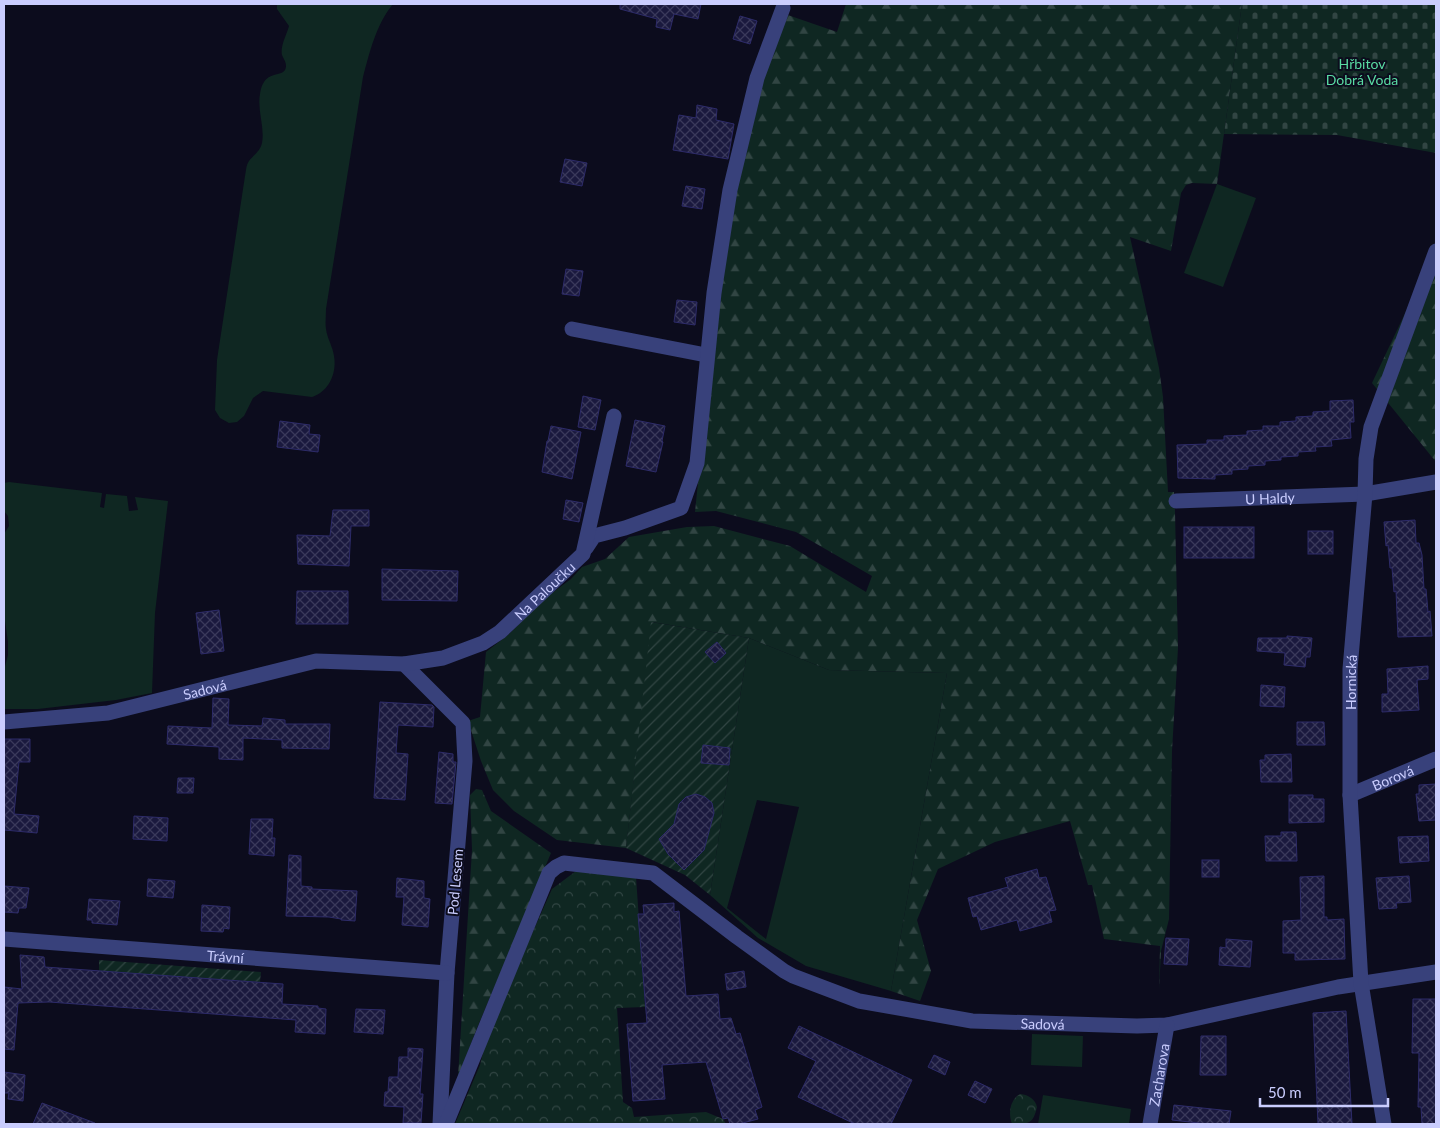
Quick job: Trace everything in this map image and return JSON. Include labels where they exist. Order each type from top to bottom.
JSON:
[{"type":"street","points":[[583,554],[594,536],[625,528],[680,508],[697,463],[706,355],[730,190],[757,78],[782,8]]},
{"type":"street","name":"Hornická","points":[[1384,1124],[1361,983],[1350,795],[1350,669],[1365,494],[1366,459],[1372,427],[1436,251]]},
{"type":"street","points":[[572,329],[706,355]]},
{"type":"street","name":"Na Paloučku","points":[[404,664],[443,658],[483,643],[500,632],[583,554],[614,416]]},
{"type":"street","name":"U Haldy","points":[[1176,501],[1365,494],[1436,482]]},
{"type":"street","name":"Sadová","points":[[4,722],[108,713],[316,661],[404,664]]},
{"type":"street","name":"Pod Lesem","points":[[404,664],[463,723],[465,761],[447,973],[440,1124]]},
{"type":"street","name":"Borová","points":[[1350,795],[1436,759]]},
{"type":"street","name":"Sadová","points":[[446,1124],[549,874],[556,867],[564,863],[654,873],[737,937],[793,976],[859,1000],[883,1006],[972,1021],[1167,1025],[1361,983],[1436,972]]},
{"type":"street","name":"Trávní","points":[[4,939],[447,973]]},
{"type":"street","name":"Zacharova","points":[[1150,1124],[1167,1025]]},
{"type":"green space","points":[[277,4],[393,4],[378,29],[363,77],[326,309],[326,329],[335,362],[333,375],[323,391],[312,397],[263,391],[253,398],[244,416],[237,422],[229,423],[220,418],[215,410],[217,360],[246,168],[261,146],[263,137],[259,106],[260,94],[262,86],[268,78],[283,72],[286,68],[282,51],[289,26],[277,9]]},
{"type":"green space","points":[[846,4],[1242,4],[1217,184],[1192,183],[1186,185],[1181,193],[1171,251],[1130,237],[1159,368],[1163,397],[1168,492],[1174,492],[1175,512],[1178,648],[1172,751],[1169,919],[1161,951],[1159,990],[1160,946],[1104,939],[1092,885],[1088,885],[1070,821],[995,842],[938,869],[917,920],[931,971],[920,1001],[891,991],[947,673],[829,670],[749,638],[652,622],[626,848],[557,840],[514,811],[493,790],[468,721],[480,717],[486,652],[509,634],[544,599],[571,579],[582,567],[605,559],[629,537],[687,527],[714,526],[790,546],[866,592],[872,576],[796,532],[716,511],[695,512],[713,335],[726,238],[763,70],[782,13],[837,32]]},
{"type":"green space","name":"Hřbitov Dobrá Voda","points":[[1242,4],[1436,4],[1436,153],[1337,135],[1224,134]]},
{"type":"green space","points":[[1217,184],[1256,198],[1223,287],[1184,273]]},
{"type":"green space","points":[[1436,248],[1436,462],[1372,383]]},
{"type":"green space","points":[[9,482],[102,493],[100,507],[104,508],[106,494],[127,496],[129,511],[138,510],[135,497],[168,501],[155,613],[152,693],[116,700],[38,709],[4,709],[4,670],[8,655],[8,642],[4,614],[4,534],[9,526],[8,516],[4,511],[4,483]]},
{"type":"green space","points":[[651,622],[749,638],[710,895],[685,875],[626,848]]},
{"type":"green space","points":[[749,638],[829,670],[947,673],[891,991],[806,966],[758,938],[710,895]],"holes":[[[757,800],[799,807],[766,939],[727,908]]]},
{"type":"green space","points":[[476,789],[482,790],[491,811],[551,853],[458,1077],[472,850],[470,795]]},
{"type":"green space","points":[[580,868],[636,877],[645,1007],[617,1008],[623,1102],[632,1108],[634,1117],[706,1112],[723,1119],[726,1124],[455,1124],[480,1065],[488,1032],[552,889]]},
{"type":"green space","points":[[99,960],[261,972],[260,982],[99,971]]},
{"type":"green space","points":[[1032,1034],[1083,1036],[1082,1067],[1031,1065]]},
{"type":"green space","points":[[1020,1094],[1031,1098],[1037,1107],[1032,1120],[1023,1124],[1012,1124],[1010,1116],[1012,1103]]},
{"type":"green space","points":[[1043,1095],[1131,1109],[1129,1124],[1038,1124]]},
{"type":"building","points":[[620,4],[701,4],[698,19],[674,14],[670,30],[656,27],[657,19],[620,9]]},
{"type":"building","points":[[740,16],[757,21],[750,44],[733,39]]},
{"type":"building","points":[[697,105],[717,109],[716,120],[734,124],[728,159],[673,150],[679,115],[696,118]]},
{"type":"building","points":[[565,159],[587,163],[582,186],[560,182]]},
{"type":"building","points":[[686,186],[705,189],[702,209],[682,206]]},
{"type":"building","points":[[566,269],[583,271],[579,296],[562,294]]},
{"type":"building","points":[[677,300],[697,302],[695,325],[674,322]]},
{"type":"building","points":[[583,396],[601,400],[595,430],[578,427]]},
{"type":"building","points":[[1353,400],[1354,422],[1350,422],[1351,438],[1331,440],[1332,446],[1315,447],[1316,451],[1298,452],[1298,456],[1281,457],[1281,460],[1265,461],[1265,465],[1248,466],[1248,469],[1232,470],[1232,474],[1215,475],[1215,479],[1178,478],[1177,445],[1207,444],[1207,440],[1224,440],[1224,436],[1247,435],[1247,431],[1263,430],[1263,426],[1280,426],[1280,422],[1296,421],[1296,417],[1313,416],[1313,412],[1330,411],[1330,401]]},
{"type":"building","points":[[635,420],[665,426],[656,472],[626,466]]},
{"type":"building","points":[[280,421],[310,425],[309,434],[320,435],[318,452],[277,447]]},
{"type":"building","points":[[551,426],[581,432],[572,479],[542,472]]},
{"type":"building","points":[[566,500],[583,503],[579,522],[563,519]]},
{"type":"building","points":[[333,510],[369,510],[369,526],[351,526],[349,566],[298,564],[297,535],[330,536]]},
{"type":"building","points":[[1415,520],[1416,543],[1419,543],[1422,555],[1424,589],[1426,589],[1428,612],[1430,611],[1432,636],[1398,637],[1396,591],[1394,592],[1384,522]]},
{"type":"building","points":[[1184,527],[1254,527],[1254,558],[1184,558]]},
{"type":"building","points":[[1308,531],[1333,531],[1333,554],[1308,554]]},
{"type":"building","points":[[382,569],[458,571],[457,601],[382,600]]},
{"type":"building","points":[[297,591],[348,591],[348,624],[296,624]]},
{"type":"building","points":[[219,610],[224,651],[201,654],[196,613]]},
{"type":"building","points":[[1287,636],[1312,638],[1310,657],[1306,657],[1305,667],[1284,665],[1285,653],[1257,651],[1258,638],[1287,638]]},
{"type":"building","points":[[717,642],[726,653],[715,663],[705,652]]},
{"type":"building","points":[[1428,666],[1428,679],[1417,680],[1419,710],[1382,712],[1382,694],[1388,694],[1387,669]]},
{"type":"building","points":[[1261,685],[1285,687],[1284,707],[1260,706]]},
{"type":"building","points":[[213,698],[229,699],[228,725],[262,726],[263,718],[285,720],[285,724],[330,724],[329,749],[282,748],[282,740],[243,738],[243,760],[219,759],[219,747],[167,744],[168,726],[212,728]]},
{"type":"building","points":[[380,702],[432,705],[434,707],[433,727],[398,725],[396,753],[408,754],[405,800],[374,798]]},
{"type":"building","points":[[1297,722],[1324,722],[1325,745],[1297,745]]},
{"type":"building","points":[[4,739],[30,739],[30,762],[19,762],[14,814],[39,816],[37,833],[4,830]]},
{"type":"building","points":[[703,745],[730,748],[729,765],[701,763]]},
{"type":"building","points":[[439,752],[453,754],[453,762],[456,762],[452,804],[435,803]]},
{"type":"building","points":[[1291,754],[1292,782],[1261,782],[1260,760],[1265,760],[1265,755]]},
{"type":"building","points":[[178,778],[194,778],[193,793],[177,793]]},
{"type":"building","points":[[1436,784],[1436,820],[1419,821],[1416,794],[1419,794],[1419,785]]},
{"type":"building","points":[[696,794],[705,797],[712,803],[714,813],[704,850],[684,870],[668,854],[659,839],[674,824],[679,804],[686,797]]},
{"type":"building","points":[[1289,795],[1313,795],[1313,799],[1324,799],[1324,822],[1289,823]]},
{"type":"building","points":[[134,816],[168,818],[167,841],[133,839]]},
{"type":"building","points":[[251,819],[273,819],[272,838],[275,838],[274,856],[249,854]]},
{"type":"building","points":[[1281,832],[1296,832],[1297,861],[1266,861],[1265,836],[1281,836]]},
{"type":"building","points":[[1428,836],[1429,861],[1400,863],[1398,837]]},
{"type":"building","points":[[289,855],[301,856],[301,886],[312,887],[312,889],[357,891],[355,921],[329,917],[286,916]]},
{"type":"building","points":[[1202,860],[1219,860],[1219,877],[1202,877]]},
{"type":"building","points":[[1037,869],[1039,878],[1046,877],[1056,910],[1049,911],[1052,922],[1020,931],[1017,920],[981,930],[977,916],[973,917],[968,898],[1008,887],[1005,878]]},
{"type":"building","points":[[1324,876],[1324,917],[1327,917],[1327,920],[1344,919],[1345,959],[1295,960],[1295,953],[1283,953],[1283,921],[1301,920],[1300,877]]},
{"type":"building","points":[[1409,876],[1411,902],[1396,903],[1397,908],[1379,909],[1376,878]]},
{"type":"building","points":[[397,878],[424,881],[424,898],[430,899],[428,927],[402,925],[404,897],[396,897]]},
{"type":"building","points":[[148,879],[175,881],[173,898],[147,896]]},
{"type":"building","points":[[4,886],[29,888],[26,908],[19,908],[18,913],[4,912]]},
{"type":"building","points":[[89,899],[120,901],[117,925],[92,923],[92,920],[87,920]]},
{"type":"building","points":[[674,903],[674,912],[679,911],[686,996],[718,994],[720,1019],[731,1018],[736,1034],[740,1033],[762,1107],[755,1110],[758,1119],[739,1124],[730,1124],[728,1118],[723,1119],[706,1062],[662,1065],[665,1099],[633,1101],[627,1024],[647,1023],[638,914],[644,914],[643,905]]},
{"type":"building","points":[[202,905],[230,907],[229,929],[224,928],[223,932],[201,931]]},
{"type":"building","points":[[1166,938],[1189,939],[1187,965],[1164,964]]},
{"type":"building","points":[[1226,939],[1252,941],[1250,967],[1219,965],[1220,947],[1226,948]]},
{"type":"building","points":[[20,955],[44,957],[45,967],[283,984],[282,1004],[318,1006],[318,1008],[326,1009],[325,1034],[295,1032],[296,1020],[49,1002],[18,1003],[14,1050],[4,1049],[4,987],[22,989]]},
{"type":"building","points":[[744,971],[746,987],[727,990],[725,974]]},
{"type":"building","points":[[1413,999],[1436,999],[1436,1124],[1422,1124],[1421,1107],[1418,1107],[1419,1053],[1412,1053]]},
{"type":"building","points":[[356,1009],[385,1010],[383,1034],[354,1032]]},
{"type":"building","points":[[1346,1011],[1352,1124],[1318,1124],[1313,1013]]},
{"type":"building","points":[[799,1026],[912,1080],[891,1124],[855,1124],[798,1097],[816,1061],[788,1048]]},
{"type":"building","points":[[1201,1036],[1226,1036],[1226,1075],[1200,1075]]},
{"type":"building","points":[[408,1048],[423,1049],[420,1094],[423,1094],[421,1123],[403,1123],[404,1107],[384,1106],[385,1092],[388,1092],[389,1077],[398,1077],[399,1057],[408,1057]]},
{"type":"building","points":[[934,1055],[950,1062],[945,1075],[928,1067]]},
{"type":"building","points":[[4,1072],[25,1075],[23,1101],[8,1099],[9,1093],[4,1093]]},
{"type":"building","points":[[975,1081],[992,1089],[985,1103],[968,1095]]},
{"type":"building","points":[[42,1103],[95,1123],[95,1124],[33,1124]]},
{"type":"building","points":[[1174,1105],[1231,1111],[1229,1124],[1207,1124],[1172,1120]]}]
